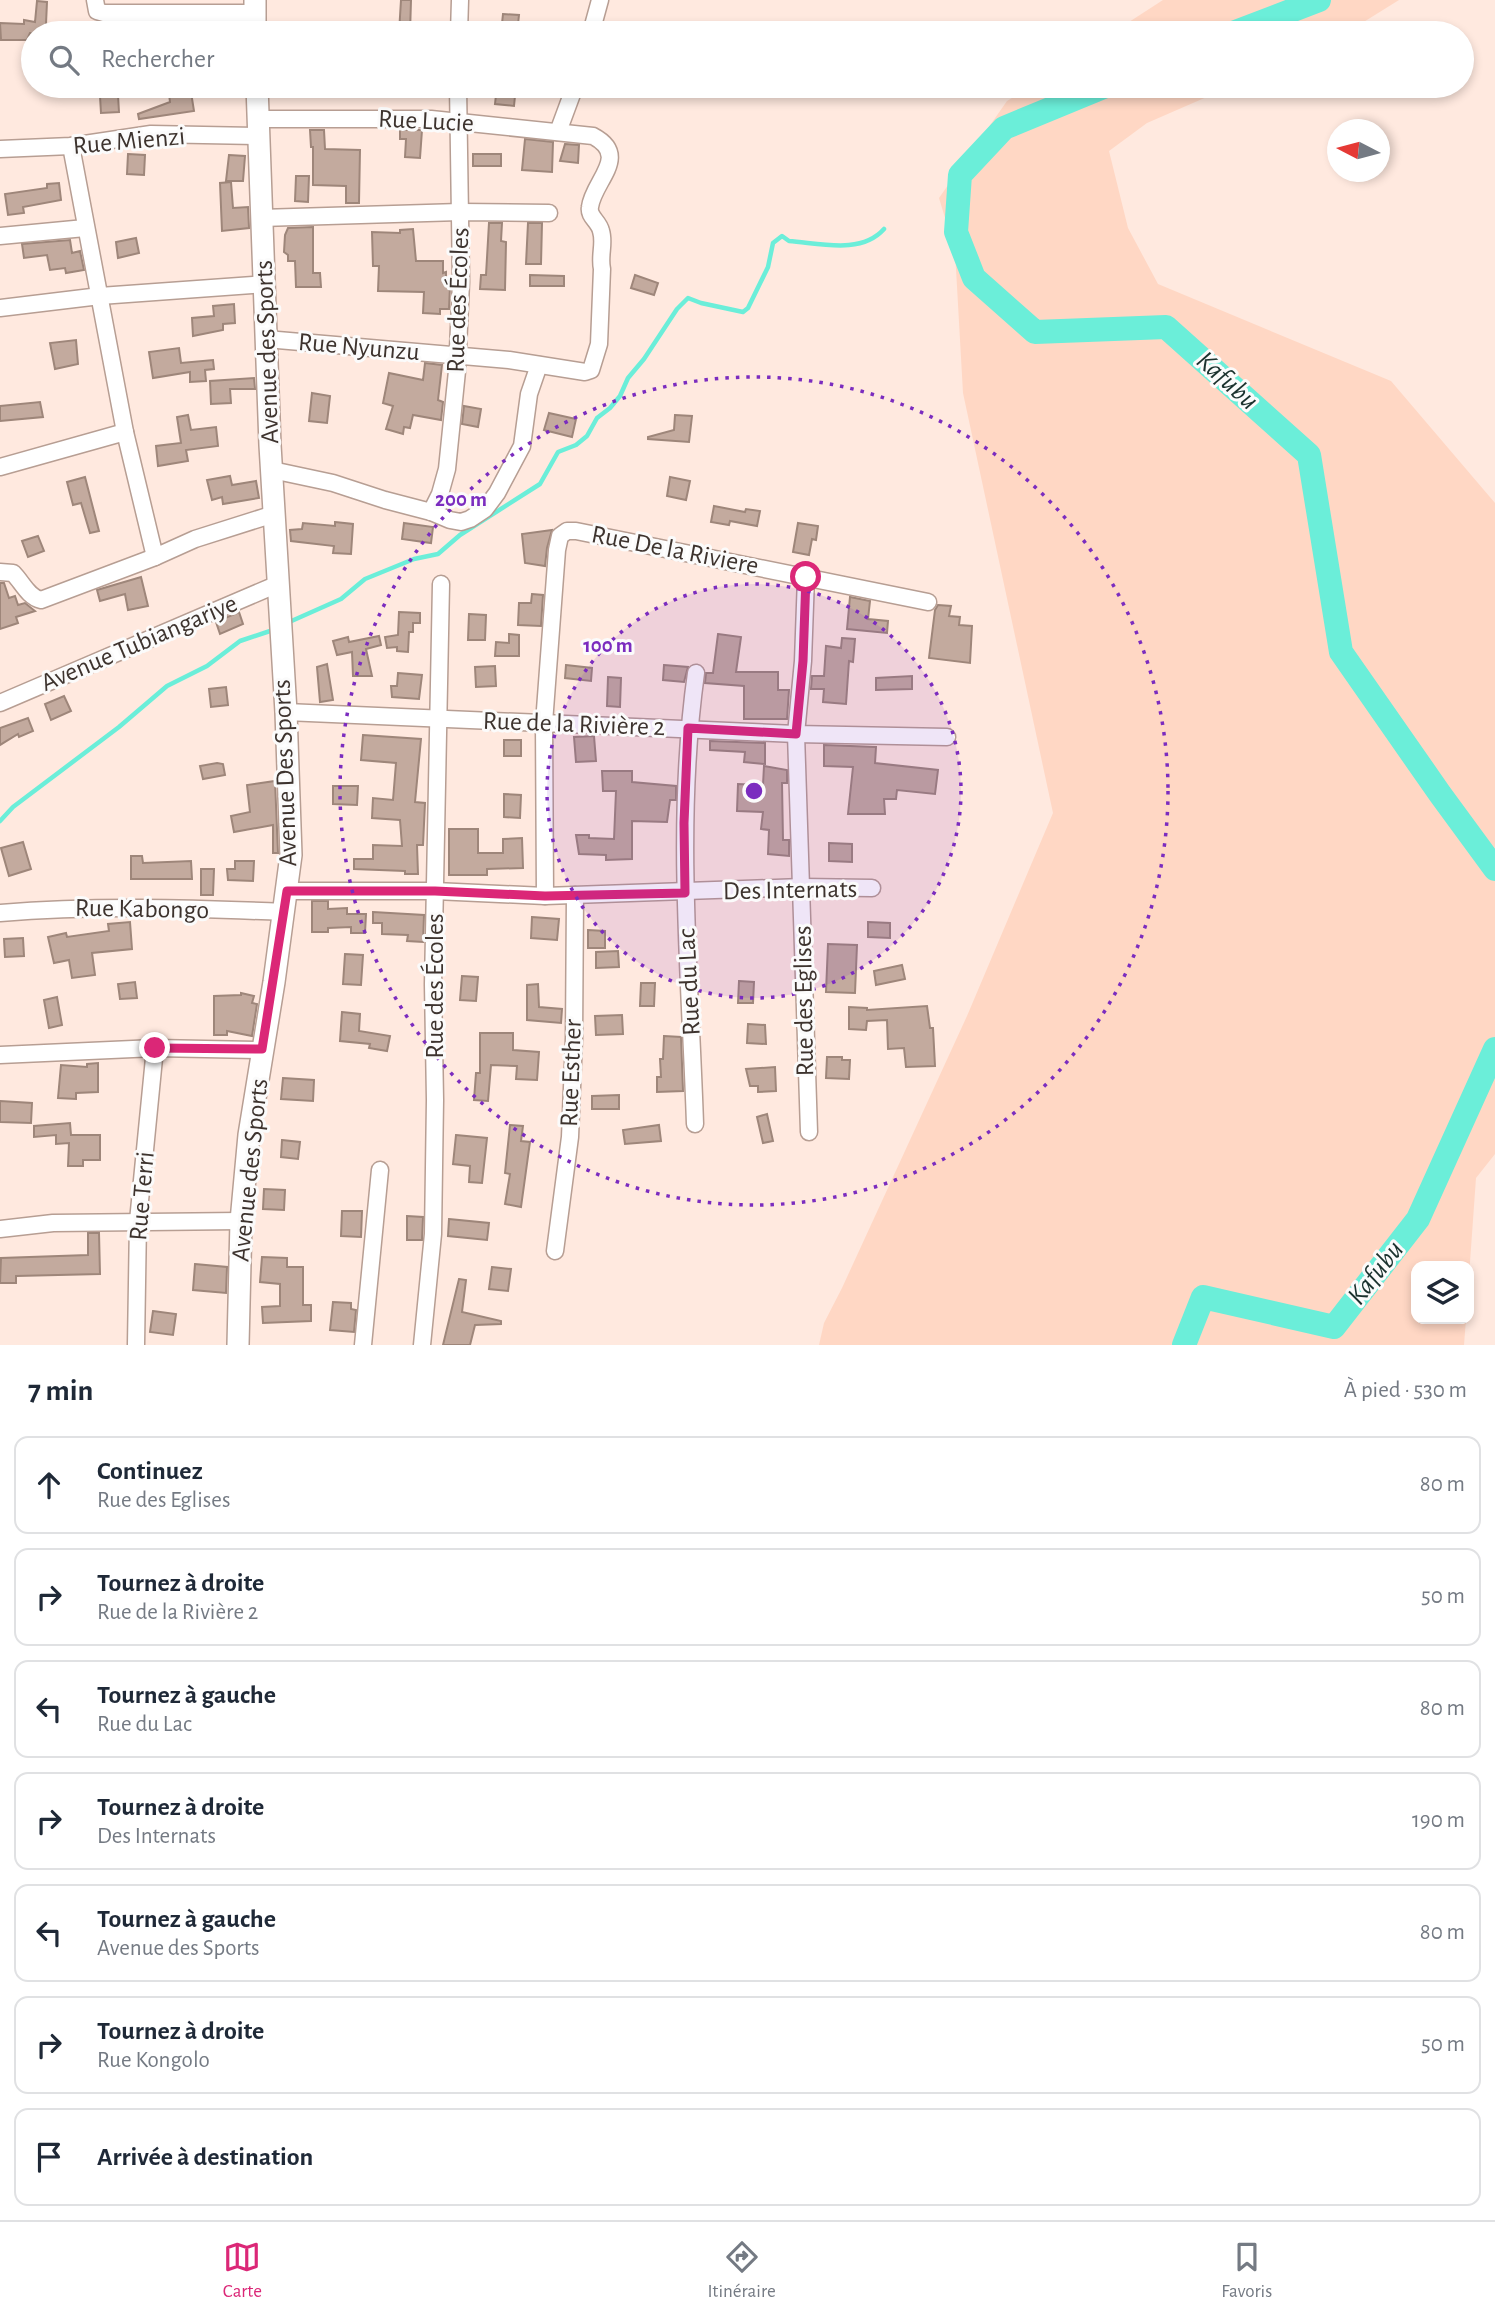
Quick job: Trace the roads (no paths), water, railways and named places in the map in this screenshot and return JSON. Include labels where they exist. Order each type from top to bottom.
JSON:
[{"type":"street","points":[[95,0],[97,11],[104,13],[255,15]]},
{"type":"street","points":[[459,21],[460,0]]},
{"type":"street","points":[[594,21],[600,0]]},
{"type":"street","name":"Avenue des Sports","points":[[257,98],[280,626]]},
{"type":"street","name":"Rue des Écoles","points":[[431,512],[440,494],[447,469],[457,355],[461,282],[457,98]]},
{"type":"street","points":[[558,132],[571,98]]},
{"type":"street","name":"Rue Lucie","points":[[258,128],[376,118],[431,118],[593,136],[606,144],[609,150],[607,172],[592,194],[589,208],[603,239],[600,257],[602,269],[599,344]]},
{"type":"street","name":"Rue Mienzi","points":[[0,149],[71,146],[151,134],[258,128]]},
{"type":"street","points":[[71,146],[125,432],[155,556]]},
{"type":"street","points":[[261,218],[460,212],[549,213]]},
{"type":"street","points":[[0,236],[85,228]]},
{"type":"street","points":[[0,308],[100,296],[265,284]]},
{"type":"street","name":"Rue Nyunzu","points":[[266,338],[457,355],[585,372],[592,370],[599,344]]},
{"type":"street","points":[[272,470],[333,483],[450,520],[461,522],[470,519],[485,509],[497,493],[522,446],[529,394],[539,365]]},
{"type":"street","points":[[0,467],[125,432]]},
{"type":"street","points":[[0,572],[13,573],[30,594],[41,600],[195,540],[274,514]]},
{"type":"street","name":"Rue De la Riviere","points":[[544,723],[557,550],[560,536],[567,531],[929,602]]},
{"type":"street","name":"Rue des Eglises","points":[[806,577],[803,661],[796,734],[809,1132]]},
{"type":"street","name":"Avenue Tubiangariye","points":[[0,703],[278,584]]},
{"type":"street","name":"Rue des Écoles","points":[[422,1345],[432,1234],[441,584]]},
{"type":"street","name":"Avenue Des Sports","points":[[280,626],[291,855],[284,912]]},
{"type":"street","name":"Rue du Lac","points":[[695,1124],[684,823],[688,728],[696,673]]},
{"type":"street","name":"Rue de la Rivière 2","points":[[286,712],[796,734],[947,737]]},
{"type":"street","points":[[544,723],[545,896]]},
{"type":"street","name":"Des Internats","points":[[287,891],[435,891],[545,896],[802,887],[872,888]]},
{"type":"street","name":"Rue Esther","points":[[555,1251],[570,1137],[575,895]]},
{"type":"street","name":"Rue Kabongo","points":[[0,913],[60,908],[157,907],[284,912]]},
{"type":"street","name":"Avenue des Sports","points":[[237,1345],[241,1221],[249,1135],[284,912]]},
{"type":"street","points":[[0,1055],[155,1048],[262,1049]]},
{"type":"street","name":"Rue Terri","points":[[136,1345],[138,1221],[155,1048]]},
{"type":"street","points":[[363,1345],[380,1170]]},
{"type":"street","points":[[0,1229],[53,1223],[241,1221]]},
{"type":"waterway","name":"Kafubu","points":[[1264,21],[1319,0]]},
{"type":"waterway","name":"Kafubu","points":[[1077,98],[1004,128],[960,175],[956,232],[974,278],[1035,332],[1166,327],[1309,455],[1341,652],[1495,869]]},
{"type":"waterway","points":[[287,623],[341,599],[365,579],[414,559],[438,554],[460,535],[540,484],[558,452],[576,445],[587,436],[597,418],[620,396],[628,378],[677,309],[688,298],[743,312],[748,308],[768,267],[773,243],[782,236],[789,241],[839,246],[864,242],[884,229]]},
{"type":"waterway","points":[[0,821],[13,807],[119,727],[167,686],[207,666],[240,641],[276,629]]},
{"type":"waterway","name":"Kafubu","points":[[1184,1345],[1203,1297],[1334,1327],[1418,1219],[1495,1049]]}]
